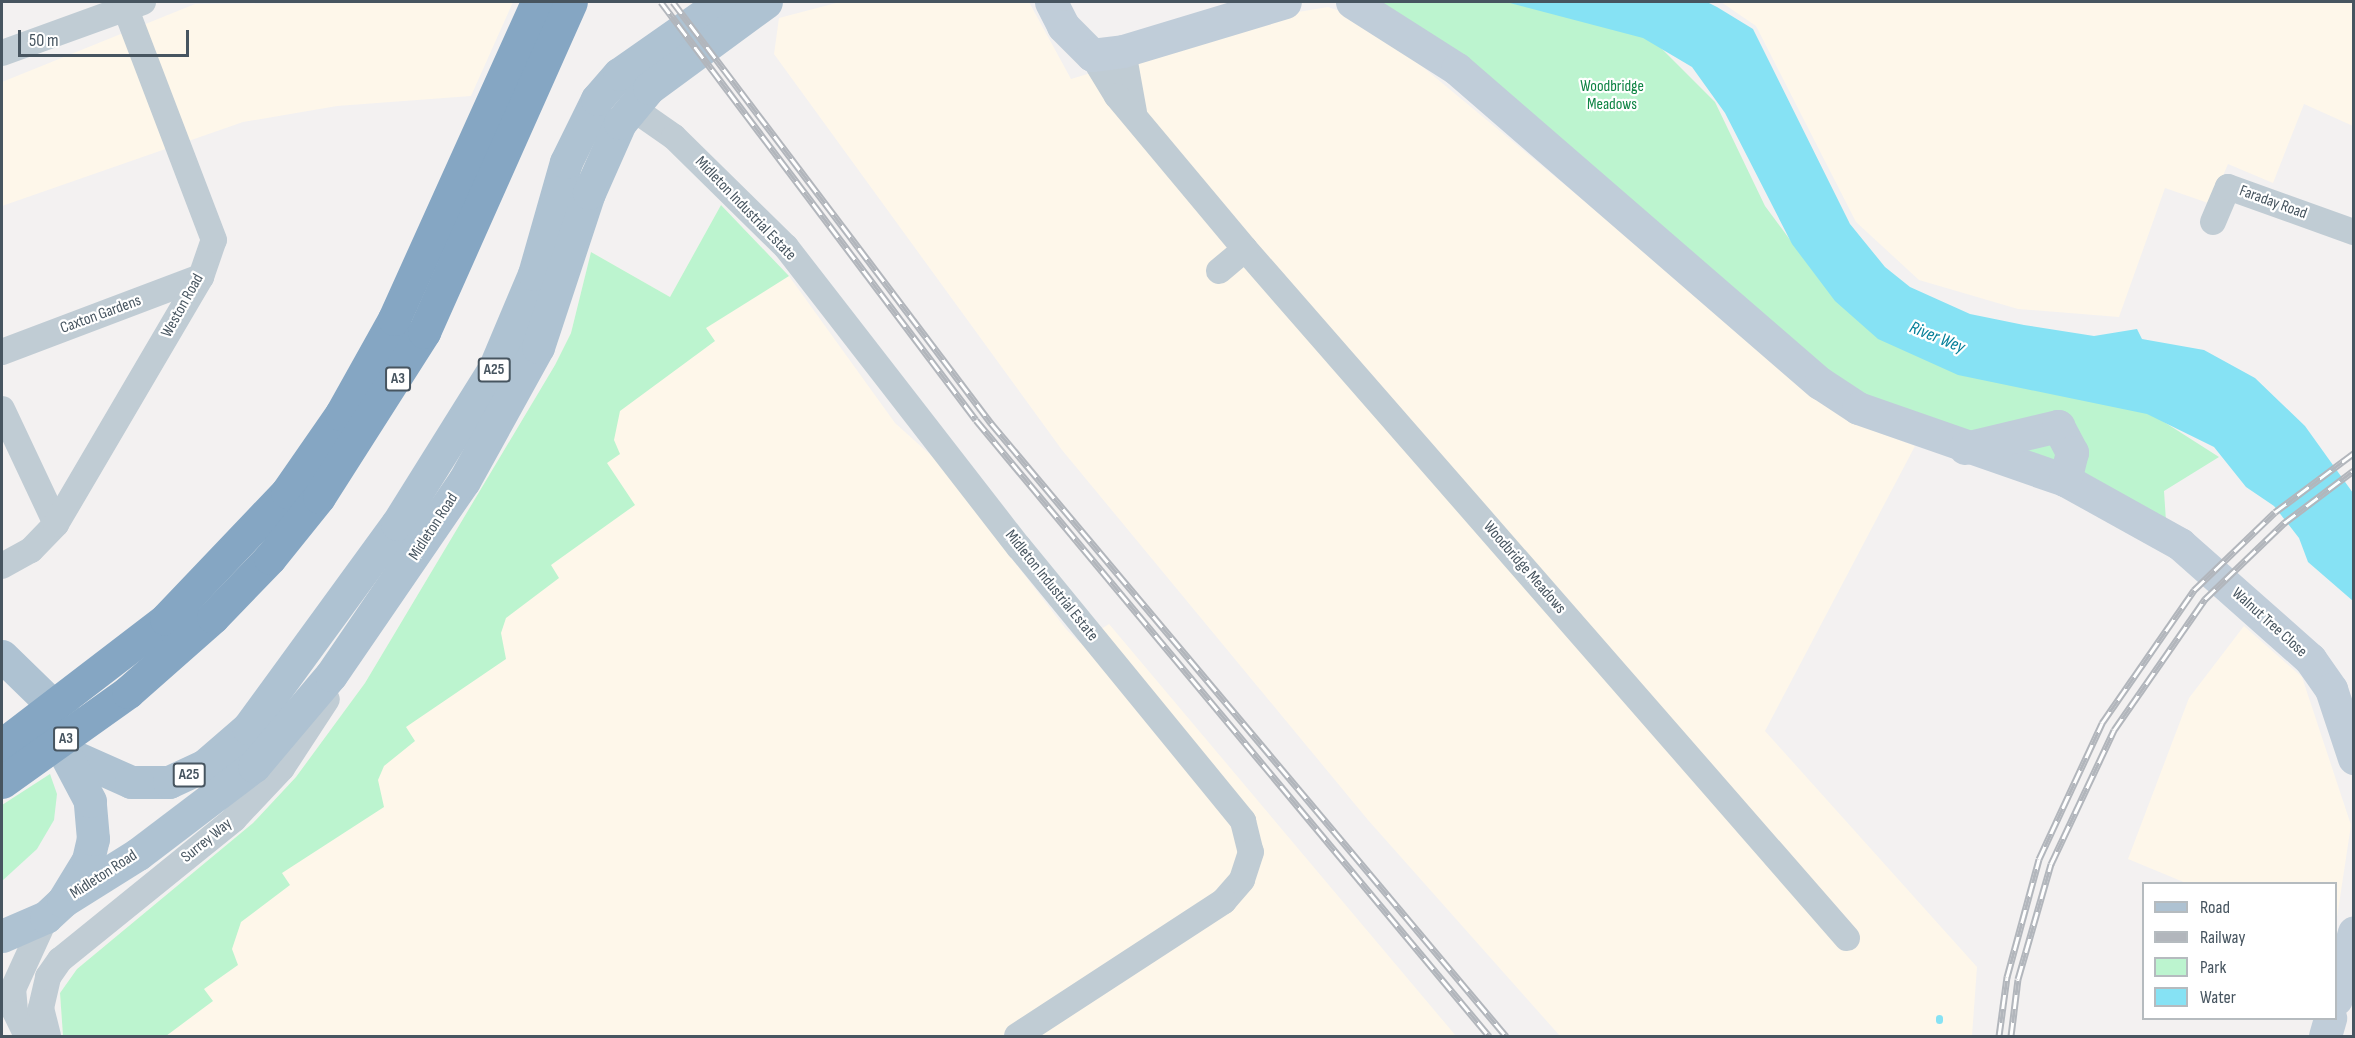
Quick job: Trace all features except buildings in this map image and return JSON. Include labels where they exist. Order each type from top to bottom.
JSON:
[{"type":"highway","name":"A3","points":[[2,745],[118,680],[221,566],[314,453],[394,319],[472,153],[537,2]]},
{"type":"highway","name":"A3","points":[[2,782],[118,680],[270,558],[385,400],[472,234],[571,2]]},
{"type":"main road","name":"A25","points":[[673,52],[714,18],[766,2]]},
{"type":"main road","name":"Midleton Road","points":[[2,936],[55,909],[138,854],[254,766],[367,626],[464,481],[538,347],[593,184],[632,107],[673,52]]},
{"type":"main road","name":"Midleton Road","points":[[66,753],[131,782],[181,778],[238,738],[396,524],[494,369],[588,115],[619,74],[673,52]]},
{"type":"main road","points":[[2,656],[98,747],[142,761],[195,752],[279,683]]},
{"type":"main road","points":[[2,688],[66,753],[90,801],[93,839],[83,871],[55,909]]},
{"type":"street","points":[[1107,53],[1285,2]]},
{"type":"street","points":[[1352,2],[1457,69],[1820,383],[1858,408],[1963,448],[2065,480],[2072,452],[2058,426],[1963,448]]},
{"type":"street","points":[[2,52],[134,4]]},
{"type":"street","name":"Weston Road","points":[[2,566],[31,550],[57,524],[201,278],[213,240],[134,4]]},
{"type":"street","name":"Woodbridge Meadows","points":[[1057,10],[1107,53],[1096,69],[1245,249],[1847,938]]},
{"type":"street","name":"Midleton Industrial Estate","points":[[632,107],[674,137],[786,247],[1018,547],[1243,821],[1251,852],[1242,880],[1224,901],[1017,1036]]},
{"type":"street","name":"Faraday Road","points":[[2213,222],[2228,187],[2354,232]]},
{"type":"street","points":[[1219,271],[1245,249]]},
{"type":"street","name":"Caxton Gardens","points":[[2,352],[201,278]]},
{"type":"street","points":[[2,409],[57,524]]},
{"type":"street","name":"Walnut Tree Close","points":[[2065,480],[2140,517],[2228,585],[2310,659],[2331,689],[2354,758]]},
{"type":"street","name":"Surrey Way","points":[[48,1036],[41,1008],[48,977],[60,960],[234,819],[282,768],[367,626]]},
{"type":"street","points":[[27,1036],[15,1011],[13,989],[55,909]]},
{"type":"street","points":[[2337,995],[2354,932]]},
{"type":"street","points":[[2325,1036],[2329,1020]]},
{"type":"shaded area","points":[[513,2],[471,96],[337,106],[243,122],[2,206],[2,82],[195,4]]},
{"type":"shaded area","points":[[840,2],[1029,2],[1071,79],[1286,14],[1328,7],[1366,20],[1851,422],[1915,446],[1765,731],[1977,967],[1972,1036],[1560,1036],[1368,820],[1062,450],[774,54],[779,18]]},
{"type":"shaded area","points":[[1721,2],[2353,2],[2353,126],[2304,104],[2273,183],[2228,164],[2211,204],[2165,188],[2119,317],[2018,309],[1919,280],[1856,222],[1756,26]]},
{"type":"shaded area","points":[[721,205],[789,276],[895,423],[935,459],[1066,629],[1080,643],[1109,624],[1456,1036],[63,1036],[60,993],[77,969],[253,823],[296,777],[365,683],[555,365],[571,333],[591,252],[670,297]]},
{"type":"shaded area","points":[[2244,626],[2302,677],[2351,825],[2337,917],[2337,882],[2184,882],[2128,859],[2189,698]]},
{"type":"green space","name":"Woodbridge Meadows","points":[[1378,2],[1540,2],[1651,38],[1715,102],[1765,206],[1819,279],[2150,413],[2219,457],[2164,491],[2166,521],[1852,395]]},
{"type":"green space","points":[[721,205],[789,276],[706,328],[715,341],[620,411],[614,440],[620,454],[607,463],[635,505],[551,565],[559,578],[506,618],[501,633],[506,659],[406,727],[415,741],[384,766],[378,780],[384,807],[282,873],[290,885],[241,922],[232,949],[238,965],[204,989],[213,1001],[166,1036],[63,1036],[60,993],[77,969],[253,823],[296,777],[365,683],[555,365],[571,333],[591,252],[670,297]]},
{"type":"green space","points":[[50,774],[57,794],[54,820],[37,849],[2,881],[2,805]]},
{"type":"water","name":"River Wey","points":[[1506,2],[1707,2],[1717,7],[1753,29],[1850,224],[1885,267],[1910,287],[1970,314],[2024,325],[2094,336],[2137,329],[2142,339],[2204,350],[2255,378],[2305,426],[2353,493],[2353,601],[2308,562],[2299,538],[2274,506],[2246,487],[2214,447],[2147,414],[1958,375],[1878,339],[1835,301],[1792,244],[1725,113],[1692,67],[1643,38]]},
{"type":"railway","points":[[661,2],[976,420],[1489,1036]]},
{"type":"railway","points":[[673,2],[991,423],[1506,1036]]},
{"type":"railway","points":[[1999,1036],[2007,977],[2039,859],[2102,723],[2194,590],[2275,512],[2354,453]]},
{"type":"railway","points":[[2011,1036],[2018,979],[2051,864],[2114,730],[2205,599],[2284,523],[2354,470]]}]
